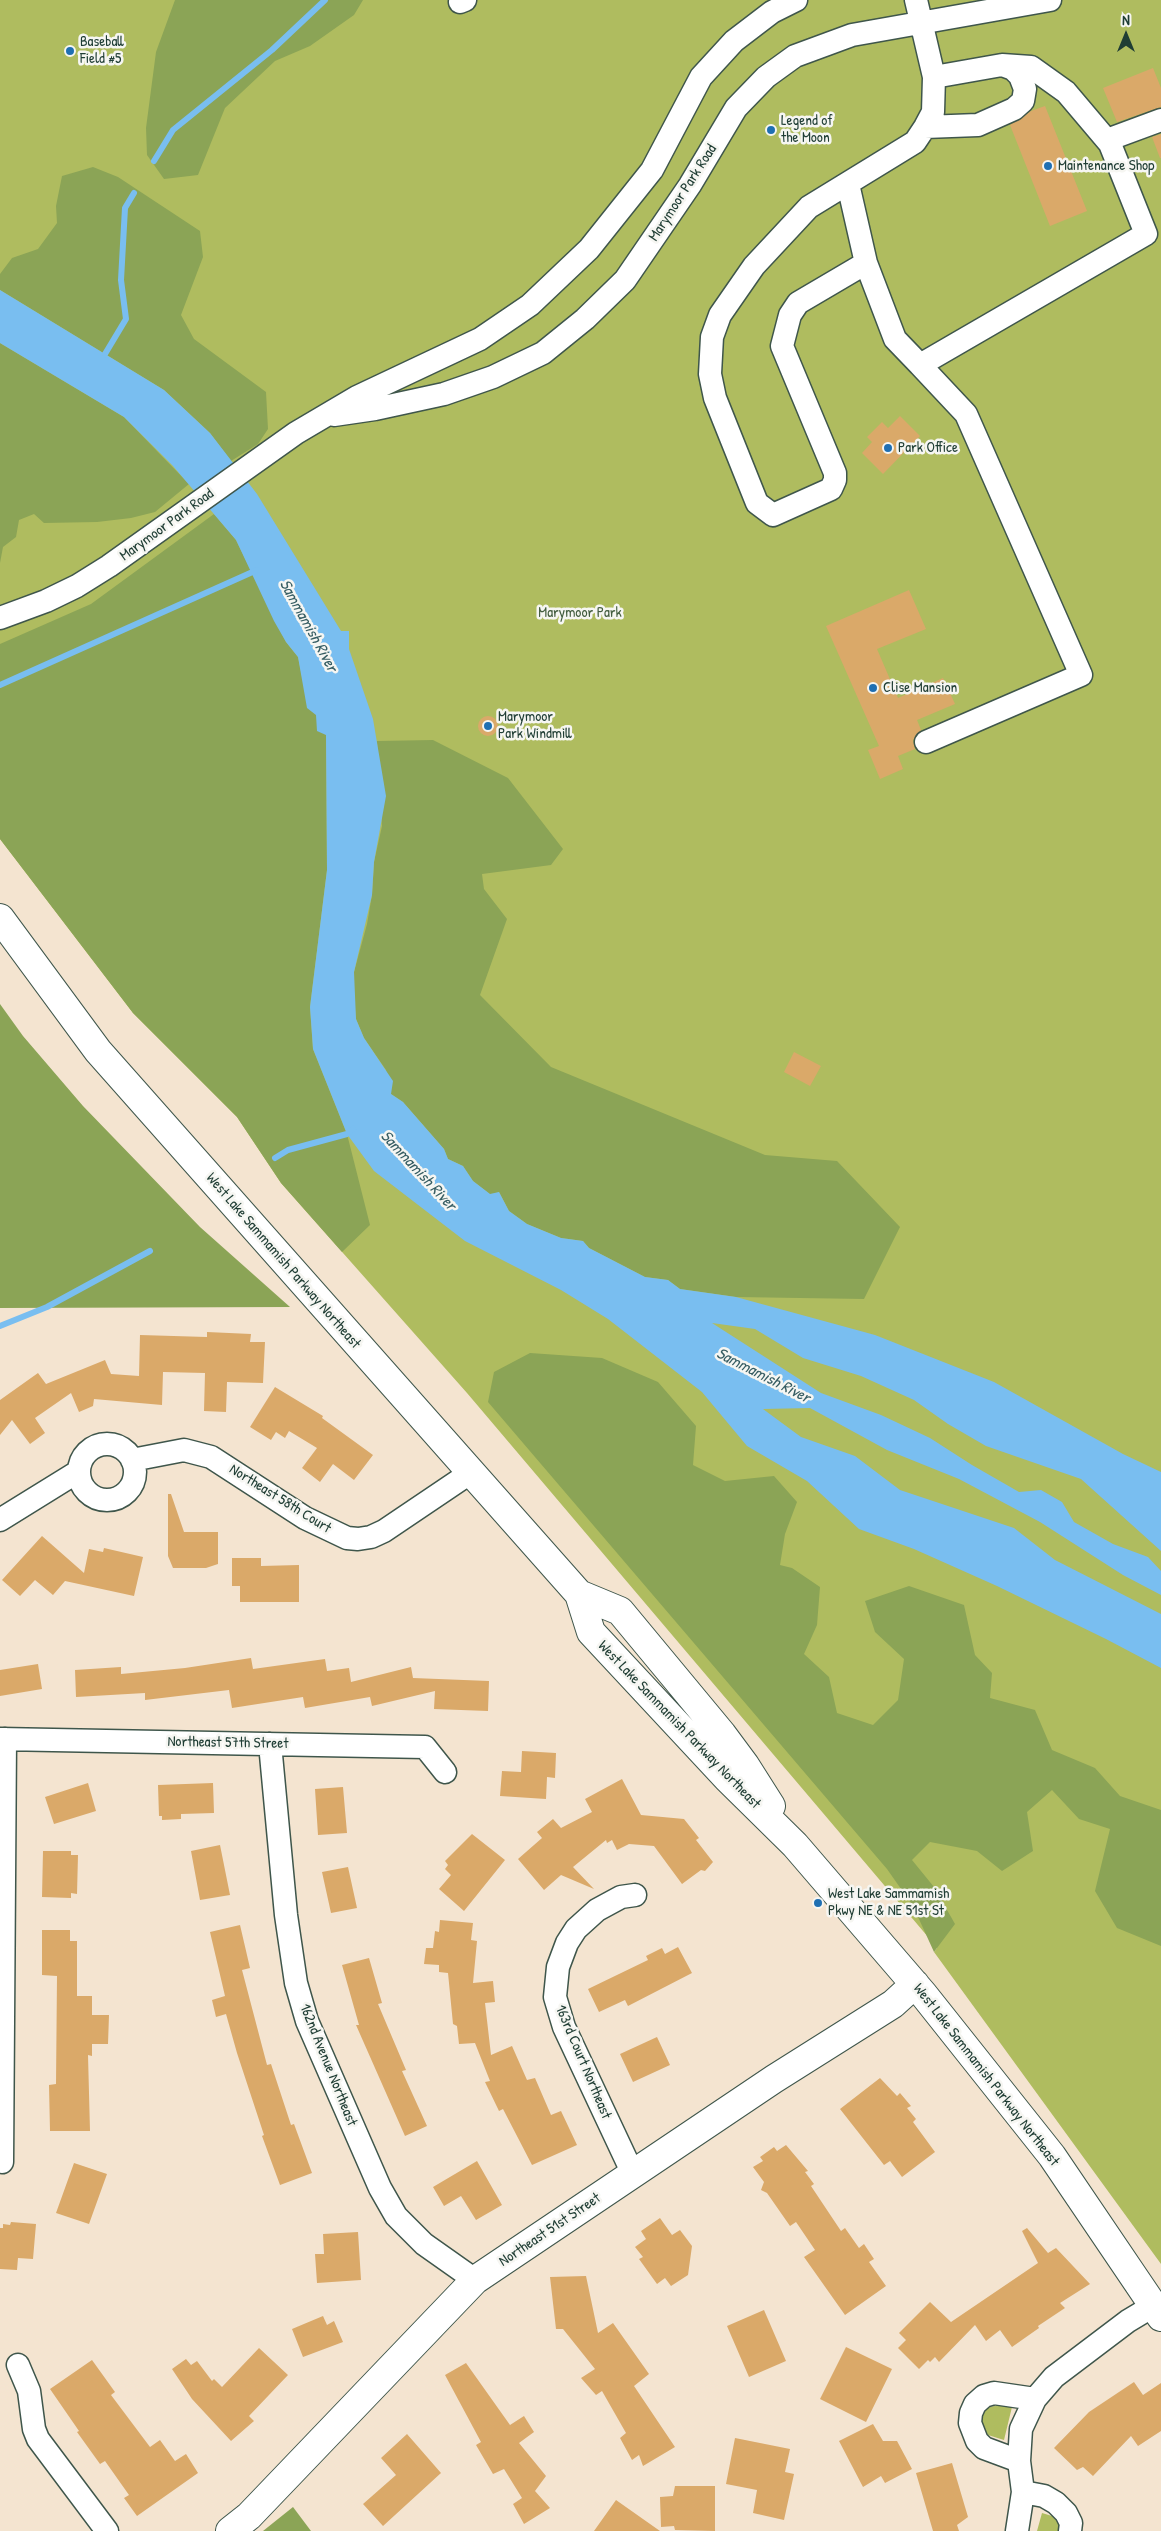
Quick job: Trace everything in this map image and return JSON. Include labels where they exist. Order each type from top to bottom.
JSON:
[{"type":"main road","name":"West Lake Sammamish Parkway Northeast","points":[[0,918],[98,1051],[470,1473],[579,1594],[620,1611],[745,1764],[796,1845],[915,1984],[1052,2156],[1157,2312]]},
{"type":"main road","name":"Northeast 51st Street","points":[[230,2531],[262,2502],[475,2280],[774,2079],[893,2004],[915,1984]]},
{"type":"street","name":"Marymoor Park Road","points":[[0,618],[46,601],[77,586],[170,524],[296,433],[357,397],[480,339],[530,306],[589,249],[652,170],[701,77],[734,40],[772,12],[796,0]]},
{"type":"street","points":[[866,263],[798,303],[790,316],[782,346],[834,473],[835,480],[831,489],[773,515],[757,503],[715,398],[710,374],[712,337],[720,315],[754,266],[810,207],[915,142],[925,127],[933,112],[934,77],[916,0]]},
{"type":"street","name":"Marymoor Park Road","points":[[326,416],[375,409],[444,394],[493,377],[543,353],[585,318],[625,280],[690,185],[736,108],[766,77],[795,56],[852,35],[1050,0]]},
{"type":"street","points":[[920,365],[1146,234],[1106,140],[1066,92],[1031,67],[1002,65],[934,77]]},
{"type":"street","points":[[925,127],[978,125],[1014,109],[1023,101],[1024,85],[1020,76],[1013,69],[1002,65]]},
{"type":"street","points":[[1106,140],[1161,120]]},
{"type":"street","points":[[848,184],[866,263],[895,339],[966,414],[1080,675],[926,742]]},
{"type":"street","points":[[99,1444],[118,1446],[125,1450],[132,1460],[135,1474],[133,1483],[128,1490],[113,1499],[95,1497],[87,1492],[82,1484],[79,1471],[84,1456],[99,1444]]},
{"type":"street","name":"Northeast 58th Court","points":[[132,1460],[184,1450],[211,1457],[305,1518],[347,1538],[358,1539],[371,1537],[384,1531],[470,1473]]},
{"type":"street","points":[[0,1520],[79,1471]]},
{"type":"street","points":[[2,2162],[3,1739]]},
{"type":"street","name":"Northeast 57th Street","points":[[3,1739],[425,1747],[445,1772]]},
{"type":"street","name":"162nd Avenue Northeast","points":[[270,1744],[286,1914],[296,1983],[307,2021],[380,2188],[396,2216],[424,2244],[475,2280]]},
{"type":"street","name":"163rd Court Northeast","points":[[633,2174],[564,2027],[555,1997],[558,1967],[567,1943],[576,1929],[597,1910],[621,1897],[635,1896]]},
{"type":"street","points":[[1017,2531],[1023,2492],[1019,2461],[1021,2429],[1035,2399],[1054,2377],[1128,2321],[1157,2312]]},
{"type":"street","points":[[18,2365],[29,2391],[34,2429],[38,2439],[107,2531]]},
{"type":"street","points":[[1019,2461],[984,2448],[977,2441],[970,2423],[971,2413],[975,2404],[984,2396],[994,2393],[1035,2399]]},
{"type":"street","points":[[1023,2492],[1044,2496],[1056,2503],[1066,2513],[1071,2523],[1070,2531]]},
{"type":"green space","name":"Marymoor Park","points":[[0,0],[1161,0],[1161,2264],[934,1952],[937,1948],[934,1944],[467,1393],[281,1183],[237,1117],[133,1013],[0,839]]},
{"type":"green space","points":[[175,0],[363,0],[354,15],[310,46],[275,61],[225,108],[198,175],[164,179],[147,155],[146,128],[156,52]]},
{"type":"green space","points":[[93,167],[118,177],[200,231],[203,257],[181,315],[194,339],[266,392],[268,429],[258,444],[231,461],[210,433],[164,390],[0,290],[0,274],[12,258],[38,249],[57,223],[56,206],[62,176]]},
{"type":"green space","points":[[0,343],[124,417],[189,484],[155,512],[131,518],[97,522],[44,523],[34,514],[19,520],[16,537],[3,547],[0,563]]},
{"type":"green space","points":[[214,514],[236,540],[286,642],[298,657],[303,681],[326,735],[327,870],[310,1007],[313,1049],[347,1134],[370,1225],[342,1252],[281,1183],[237,1117],[133,1013],[0,839],[0,644],[91,604]]},
{"type":"green space","points":[[433,740],[508,778],[563,849],[551,865],[482,874],[484,889],[507,919],[480,995],[551,1067],[765,1155],[837,1161],[900,1227],[864,1299],[736,1297],[680,1289],[668,1280],[645,1277],[589,1248],[583,1241],[561,1238],[527,1224],[509,1211],[499,1192],[491,1195],[473,1181],[463,1166],[448,1159],[444,1149],[403,1102],[391,1094],[386,1070],[364,1038],[356,1019],[354,999],[354,972],[367,924],[372,895],[374,862],[382,826],[377,741]]},
{"type":"green space","points":[[0,1004],[23,1036],[83,1106],[200,1227],[290,1307],[0,1308]]},
{"type":"green space","points":[[530,1353],[602,1358],[658,1382],[696,1426],[693,1465],[725,1481],[774,1476],[797,1502],[785,1534],[780,1565],[792,1568],[820,1587],[817,1625],[804,1654],[829,1677],[837,1713],[873,1725],[898,1700],[904,1659],[875,1632],[865,1601],[909,1586],[964,1605],[975,1655],[992,1673],[990,1698],[1035,1710],[1052,1750],[1095,1768],[1120,1796],[1161,1810],[1161,1946],[1117,1928],[1095,1891],[1110,1829],[1079,1819],[1052,1790],[1027,1812],[1033,1851],[1002,1871],[977,1851],[930,1842],[912,1860],[934,1887],[955,1924],[934,1952],[913,1906],[887,1869],[488,1402],[494,1372]]},
{"type":"green space","points":[[998,2405],[1012,2407],[1004,2440],[988,2435],[981,2426],[981,2416],[987,2408]]},
{"type":"green space","points":[[293,2507],[311,2531],[263,2531]]},
{"type":"green space","points":[[1042,2513],[1052,2516],[1059,2522],[1059,2531],[1037,2531]]},
{"type":"water","name":"Sammamish River","points":[[0,290],[164,390],[210,433],[257,494],[341,631],[349,631],[349,649],[373,719],[386,796],[374,862],[372,895],[354,972],[356,1019],[364,1038],[393,1081],[391,1094],[403,1102],[444,1149],[448,1159],[463,1166],[473,1181],[490,1194],[499,1192],[509,1211],[527,1224],[561,1238],[583,1241],[589,1248],[645,1277],[668,1280],[680,1289],[736,1297],[875,1335],[994,1382],[1123,1454],[1161,1472],[1161,1551],[1081,1479],[986,1446],[948,1424],[914,1400],[861,1376],[803,1358],[755,1329],[712,1323],[821,1393],[881,1415],[930,1438],[1019,1492],[1041,1490],[1062,1502],[1074,1522],[1113,1544],[1148,1557],[1161,1571],[1161,1595],[1123,1575],[1040,1522],[959,1479],[887,1450],[810,1408],[763,1409],[801,1437],[855,1456],[900,1490],[1014,1528],[1055,1560],[1161,1614],[1161,1668],[997,1586],[914,1549],[859,1529],[807,1481],[747,1446],[702,1392],[608,1319],[561,1290],[465,1241],[374,1171],[347,1134],[313,1049],[310,1007],[327,870],[326,735],[317,731],[316,715],[307,708],[298,657],[286,642],[274,621],[236,540],[173,466],[124,417],[0,343]]},
{"type":"building","points":[[1153,68],[1161,88],[1161,107],[1117,122],[1103,88]]},
{"type":"building","name":"Maintenance Shop","points":[[1045,106],[1087,211],[1050,226],[1010,125],[1031,111]]},
{"type":"building","points":[[1161,134],[1161,158],[1160,158],[1152,137]]},
{"type":"building","name":"Park Office","points":[[900,416],[920,436],[883,474],[862,453],[872,442],[867,437],[882,422],[888,428]]},
{"type":"building","name":"Clise Mansion","points":[[909,590],[926,629],[877,649],[898,698],[943,678],[955,704],[917,720],[921,730],[913,740],[915,749],[898,756],[903,769],[880,779],[868,750],[879,746],[826,626]]},
{"type":"building","name":"Marymoor Park Windmill","points":[[488,716],[495,719],[498,726],[495,733],[488,736],[481,733],[478,726],[481,719]]},
{"type":"building","points":[[794,1052],[821,1066],[810,1086],[784,1072]]},
{"type":"building","points":[[207,1332],[251,1334],[250,1342],[265,1342],[263,1383],[227,1382],[226,1412],[204,1411],[205,1373],[163,1372],[162,1405],[94,1399],[93,1406],[79,1412],[71,1393],[35,1418],[45,1433],[30,1444],[12,1420],[0,1435],[0,1400],[38,1373],[46,1384],[105,1360],[111,1374],[139,1376],[140,1335],[207,1337]]},
{"type":"building","points":[[275,1387],[323,1416],[322,1418],[373,1455],[354,1480],[333,1464],[320,1482],[302,1468],[317,1448],[289,1431],[285,1438],[276,1432],[271,1440],[250,1427]]},
{"type":"building","points":[[168,1494],[171,1494],[184,1532],[218,1532],[218,1564],[206,1568],[173,1568],[168,1556]]},
{"type":"building","points":[[42,1536],[84,1573],[89,1549],[103,1552],[104,1548],[143,1557],[134,1596],[65,1581],[53,1595],[35,1580],[20,1596],[2,1580]]},
{"type":"building","points":[[232,1558],[261,1558],[261,1566],[299,1565],[299,1602],[240,1602],[240,1586],[232,1586]]},
{"type":"building","points":[[251,1658],[253,1669],[325,1659],[327,1671],[349,1668],[351,1682],[411,1667],[413,1678],[489,1681],[488,1711],[434,1709],[435,1691],[372,1706],[370,1697],[305,1708],[303,1697],[232,1708],[229,1690],[145,1700],[145,1693],[76,1697],[75,1670],[121,1667],[121,1674],[185,1668]]},
{"type":"building","points":[[38,1664],[42,1689],[0,1696],[0,1670]]},
{"type":"building","points":[[522,1751],[556,1753],[555,1778],[547,1777],[546,1799],[500,1796],[502,1771],[521,1772]]},
{"type":"building","points":[[622,1779],[641,1815],[684,1819],[699,1838],[696,1840],[713,1862],[705,1871],[701,1870],[682,1884],[654,1846],[629,1844],[617,1850],[612,1840],[607,1843],[606,1840],[573,1867],[594,1889],[561,1875],[544,1890],[518,1859],[542,1838],[537,1832],[553,1819],[561,1828],[592,1812],[585,1799]]},
{"type":"building","points":[[88,1783],[96,1811],[54,1824],[45,1797]]},
{"type":"building","points":[[213,1783],[214,1813],[181,1814],[181,1819],[162,1820],[162,1816],[159,1816],[158,1785]]},
{"type":"building","points":[[343,1787],[347,1833],[318,1835],[315,1789]]},
{"type":"building","points":[[472,1834],[505,1860],[464,1911],[439,1889],[451,1875],[445,1869],[448,1865],[445,1861]]},
{"type":"building","points":[[220,1845],[230,1895],[200,1900],[191,1851]]},
{"type":"building","points":[[43,1851],[71,1851],[71,1855],[78,1855],[77,1894],[71,1893],[71,1898],[42,1897]]},
{"type":"building","points":[[348,1867],[357,1908],[331,1913],[322,1872]]},
{"type":"building","points":[[440,1920],[473,1923],[471,1940],[477,1941],[473,1983],[493,1981],[495,2002],[485,2003],[491,2055],[512,2046],[527,2080],[535,2078],[551,2115],[561,2111],[577,2145],[532,2165],[503,2109],[499,2111],[485,2082],[490,2081],[475,2043],[459,2044],[457,2026],[453,2024],[448,1973],[439,1972],[439,1965],[424,1964],[426,1948],[433,1948],[435,1931],[439,1932]]},
{"type":"building","points":[[240,1925],[250,1968],[242,1970],[267,2065],[271,2064],[291,2125],[294,2124],[312,2173],[280,2185],[262,2136],[264,2135],[226,2014],[216,2017],[212,2000],[225,1996],[210,1932]]},
{"type":"building","points":[[42,1930],[70,1930],[70,1941],[77,1941],[77,1996],[92,1996],[92,2015],[109,2015],[108,2044],[92,2044],[92,2056],[88,2055],[90,2131],[50,2131],[49,2085],[56,2084],[57,1976],[42,1975]]},
{"type":"building","points":[[678,1947],[692,1973],[628,2006],[625,2000],[599,2012],[588,1989],[648,1960],[646,1956],[662,1948],[665,1954]]},
{"type":"building","points":[[369,1958],[382,2003],[378,2004],[406,2070],[402,2071],[427,2126],[405,2136],[356,2025],[359,2025],[342,1965]]},
{"type":"building","points":[[657,2037],[670,2065],[633,2082],[620,2054]]},
{"type":"building","points":[[880,2078],[897,2096],[900,2093],[911,2106],[907,2108],[916,2119],[913,2122],[935,2152],[902,2177],[890,2161],[884,2165],[840,2109]]},
{"type":"building","points":[[786,2145],[808,2171],[805,2172],[814,2184],[811,2186],[841,2231],[845,2228],[859,2248],[864,2244],[874,2259],[869,2262],[886,2286],[845,2315],[804,2257],[815,2250],[796,2222],[790,2226],[767,2193],[761,2190],[764,2182],[753,2167],[763,2161],[760,2157],[774,2147],[777,2151]]},
{"type":"building","points":[[477,2161],[502,2205],[476,2220],[461,2196],[444,2206],[433,2187]]},
{"type":"building","points":[[74,2163],[107,2174],[89,2224],[56,2213]]},
{"type":"building","points":[[660,2218],[672,2235],[680,2230],[692,2246],[688,2275],[671,2286],[665,2278],[657,2284],[639,2259],[643,2257],[635,2247],[646,2239],[641,2231]]},
{"type":"building","points":[[11,2222],[36,2224],[33,2259],[18,2258],[17,2270],[0,2269],[0,2228],[3,2228],[3,2224],[10,2225]]},
{"type":"building","points":[[1027,2228],[1048,2253],[1056,2248],[1090,2284],[1060,2303],[1065,2308],[1038,2326],[1039,2328],[1012,2347],[1000,2330],[986,2341],[975,2325],[939,2362],[935,2357],[930,2362],[928,2360],[919,2369],[898,2348],[906,2340],[899,2333],[930,2302],[951,2322],[1038,2263],[1022,2231]]},
{"type":"building","points":[[358,2232],[361,2280],[317,2283],[315,2254],[324,2254],[323,2234]]},
{"type":"building","points":[[586,2276],[598,2333],[613,2323],[649,2374],[634,2386],[675,2447],[643,2466],[639,2455],[632,2460],[620,2438],[626,2433],[602,2391],[596,2395],[581,2378],[595,2369],[563,2329],[556,2329],[550,2277]]},
{"type":"building","points":[[764,2310],[786,2361],[749,2377],[727,2326]]},
{"type":"building","points":[[323,2316],[327,2325],[334,2321],[343,2342],[303,2357],[292,2329]]},
{"type":"building","points":[[846,2347],[892,2369],[866,2422],[820,2399]]},
{"type":"building","points":[[259,2348],[288,2375],[249,2416],[254,2421],[231,2441],[192,2399],[172,2369],[186,2359],[191,2365],[197,2361],[212,2381],[214,2379],[222,2387]]},
{"type":"building","points":[[92,2360],[115,2392],[111,2395],[150,2447],[160,2440],[175,2461],[186,2454],[198,2473],[137,2516],[124,2498],[129,2495],[105,2461],[100,2464],[50,2389]]},
{"type":"building","points":[[466,2363],[510,2425],[524,2416],[534,2432],[519,2443],[546,2476],[535,2491],[550,2508],[524,2524],[513,2504],[522,2498],[504,2469],[493,2474],[476,2445],[481,2442],[445,2375]]},
{"type":"building","points":[[1134,2382],[1143,2395],[1161,2383],[1161,2431],[1138,2446],[1131,2436],[1093,2476],[1083,2467],[1077,2470],[1054,2448],[1089,2412]]},
{"type":"building","points":[[873,2424],[883,2441],[897,2441],[912,2469],[885,2483],[881,2476],[863,2487],[839,2441]]},
{"type":"building","points":[[407,2434],[441,2473],[383,2526],[363,2504],[396,2475],[381,2458]]},
{"type":"building","points":[[735,2438],[790,2449],[785,2472],[794,2474],[784,2520],[753,2513],[757,2490],[726,2484]]},
{"type":"building","points":[[952,2463],[968,2517],[957,2525],[959,2531],[933,2531],[916,2473]]},
{"type":"building","points":[[675,2486],[715,2486],[715,2531],[675,2530],[674,2526],[661,2527],[660,2497],[673,2496]]},
{"type":"building","points":[[616,2500],[660,2531],[594,2531]]},
{"type":"waterway","points":[[154,161],[173,130],[272,50],[325,0]]},
{"type":"waterway","points":[[105,354],[126,319],[121,280],[125,208],[134,193]]},
{"type":"waterway","points":[[0,685],[257,570]]},
{"type":"waterway","points":[[275,1158],[288,1150],[347,1134],[353,1129]]},
{"type":"waterway","points":[[0,1326],[47,1307],[150,1251]]},
{"type":"place","name":"Baseball Field #5","points":[[70,51]]},
{"type":"place","name":"Legend of the Moon","points":[[771,130]]},
{"type":"place","name":"Maintenance Shop","points":[[1048,166]]},
{"type":"place","name":"Park Office","points":[[888,448]]},
{"type":"place","name":"Clise Mansion","points":[[873,688]]},
{"type":"place","name":"Marymoor Park Windmill","points":[[488,726]]},
{"type":"place","name":"West Lake Sammamish Pkwy NE & NE 51st St","points":[[818,1903]]}]
